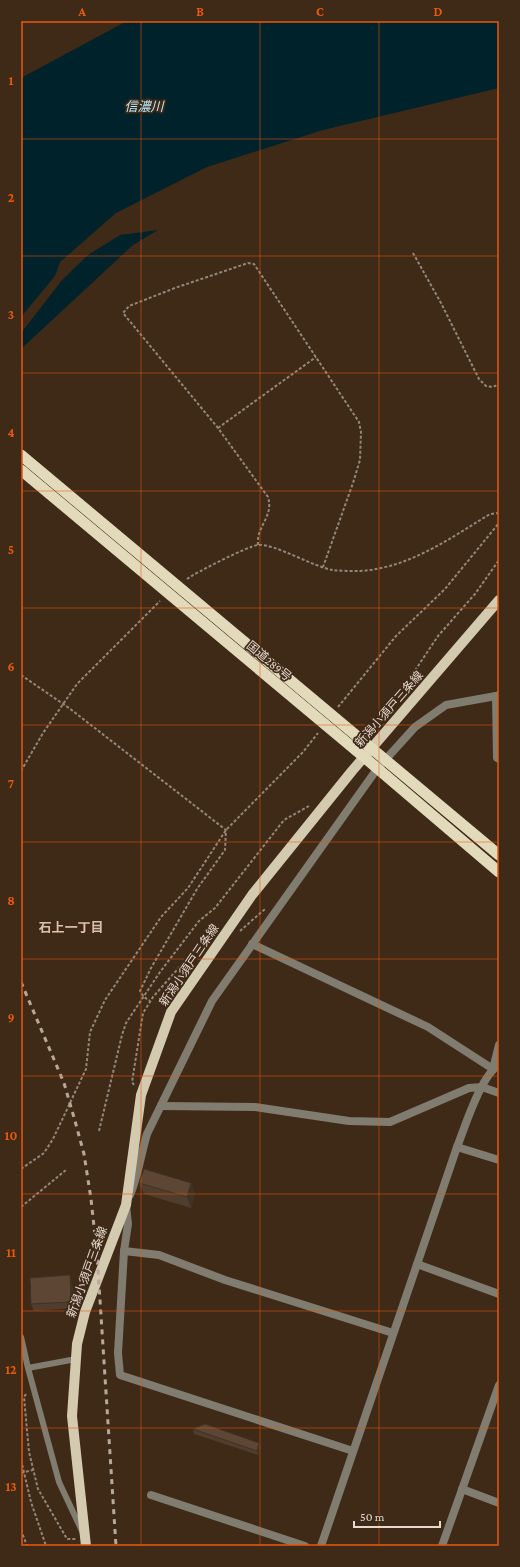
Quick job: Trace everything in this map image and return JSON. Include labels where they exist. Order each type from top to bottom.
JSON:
[{"type":"highway","name":"国道289号","points":[[21,454],[499,855]]},
{"type":"highway","name":"国道289号","points":[[21,470],[499,872]]},
{"type":"main road","name":"新潟小須戸三条線","points":[[85,1542],[72,1416],[77,1344],[85,1312],[126,1205],[141,1095],[171,1012],[252,895],[364,757],[499,600]]},
{"type":"street","points":[[353,1451],[120,1375],[118,1353],[124,1251],[128,1224],[126,1205],[135,1183],[147,1134],[212,1001],[377,769],[415,727],[446,705],[497,695],[497,758],[499,759]]},
{"type":"street","points":[[252,944],[428,1027],[496,1067]]},
{"type":"street","points":[[321,1546],[457,1147],[482,1087],[496,1067],[499,1045]]},
{"type":"street","points":[[160,1106],[255,1107],[349,1121],[390,1122],[469,1088],[482,1087],[499,1093]]},
{"type":"street","points":[[457,1147],[499,1160]]},
{"type":"street","points":[[124,1251],[159,1255],[225,1280],[394,1333]]},
{"type":"street","points":[[417,1264],[499,1294]]},
{"type":"street","points":[[442,1546],[499,1384]]},
{"type":"street","points":[[462,1489],[499,1503]]},
{"type":"street","points":[[151,1495],[305,1546]]},
{"type":"lane","points":[[21,1337],[30,1377],[59,1482],[85,1542]]},
{"type":"lane","points":[[28,1368],[76,1359]]},
{"type":"path","points":[[413,253],[441,303],[479,378],[486,386],[493,387],[499,384]]},
{"type":"path","points":[[258,544],[258,534],[269,512],[270,504],[268,497],[218,428],[123,313],[129,306],[175,288],[248,263],[254,264],[359,422],[361,432],[360,460],[323,567]]},
{"type":"path","points":[[218,428],[316,357]]},
{"type":"path","points":[[185,581],[191,576],[258,544],[271,547],[332,570],[360,570],[390,566],[417,556],[441,544],[490,514],[499,512]]},
{"type":"path","points":[[337,709],[396,636],[445,590],[499,523]]},
{"type":"path","points":[[404,687],[438,636],[474,594],[499,560]]},
{"type":"path","points":[[21,771],[43,732],[78,684],[161,600]]},
{"type":"path","points":[[21,675],[63,704],[226,830]]},
{"type":"path","points":[[21,1169],[44,1152],[53,1139],[86,1068],[90,1032],[105,1000],[161,917],[188,888],[226,830],[303,752],[322,727]]},
{"type":"path","points":[[99,1131],[126,1023],[160,972],[199,921],[215,908],[284,820],[309,806]]},
{"type":"path","points":[[150,1001],[140,992],[151,968],[197,889],[225,850],[226,830]]},
{"type":"path","points":[[21,1207],[66,1170]]},
{"type":"path","points":[[30,1377],[24,1398],[29,1452],[38,1489],[67,1539],[85,1542]]},
{"type":"path","points":[[21,1460],[31,1502],[46,1546]]},
{"type":"path","points":[[23,1473],[33,1470]]},
{"type":"path","points":[[21,1530],[22,1537],[27,1546]]},
{"type":"water","name":"信濃川","points":[[127,21],[499,21],[499,88],[323,130],[207,167],[116,213],[60,262],[55,276],[21,317],[21,78]]},
{"type":"water","points":[[158,230],[133,245],[21,349],[21,333],[63,279],[88,255],[120,235]]},
{"type":"building","points":[[144,1169],[191,1183],[187,1197],[139,1183]]},
{"type":"building","points":[[70,1275],[71,1302],[31,1304],[30,1278]]},
{"type":"building","points":[[205,1424],[259,1443],[257,1451],[193,1429]]},
{"type":"railway","points":[[21,982],[64,1083],[84,1154],[97,1254],[116,1546]]},
{"type":"district","name":"石上一丁目","points":[[71,927]]}]
